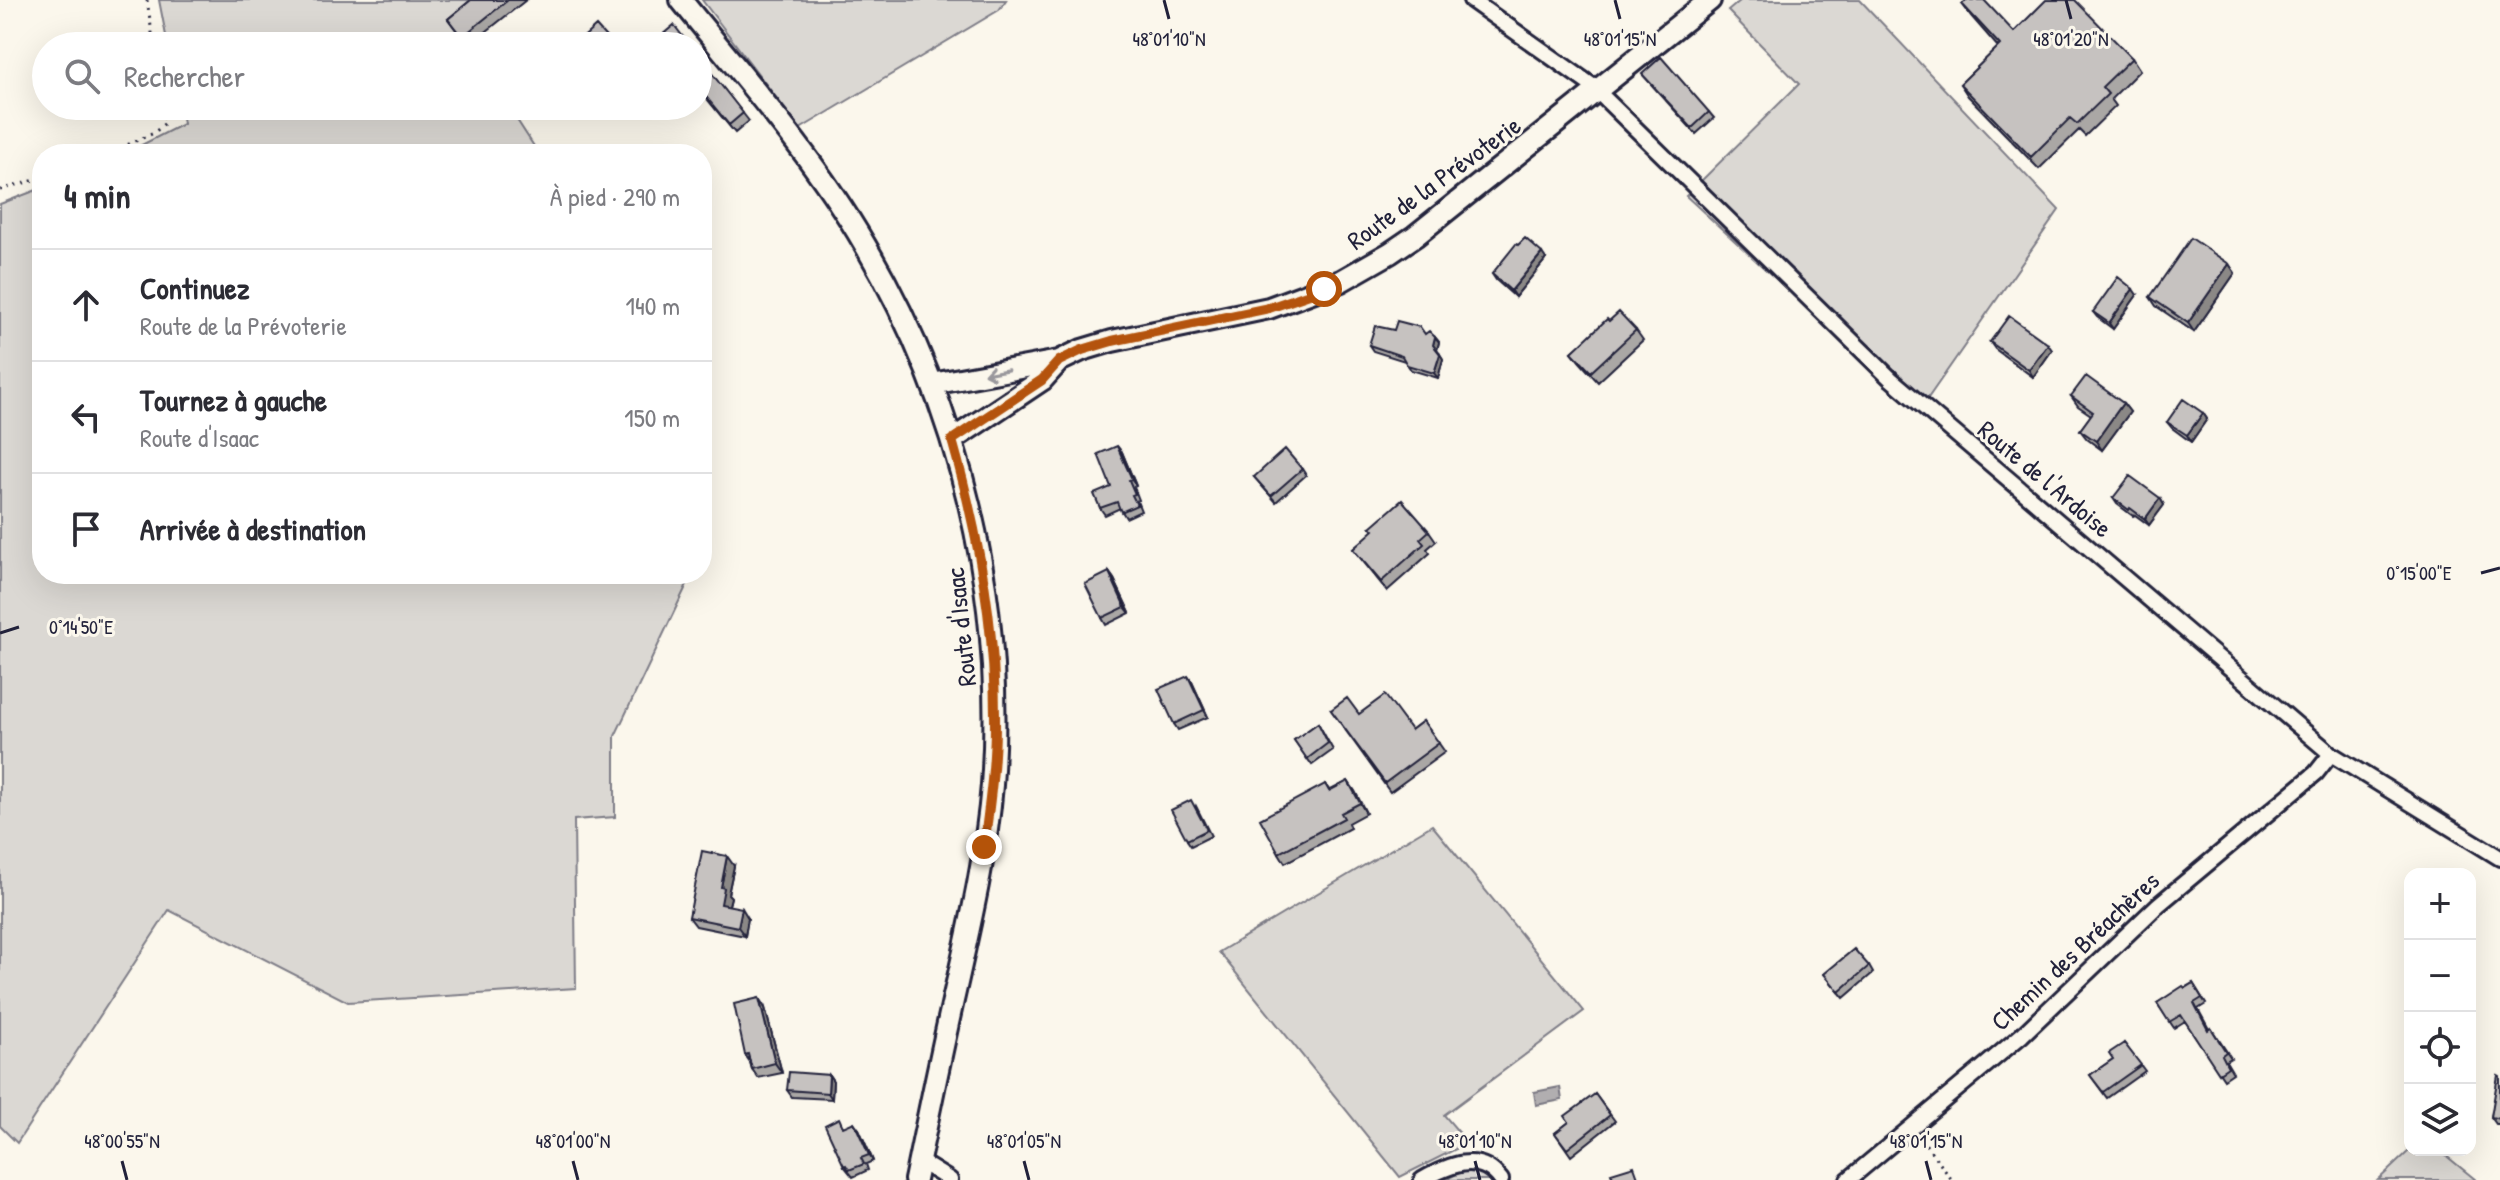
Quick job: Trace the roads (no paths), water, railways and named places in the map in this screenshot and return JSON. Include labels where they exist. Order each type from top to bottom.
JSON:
[{"type":"street","name":"Route d'Isaac","points":[[681,0],[706,32]]},
{"type":"street","name":"Route de l'Ardoise","points":[[1471,0],[1597,91],[1891,379],[2331,754],[2500,858]]},
{"type":"street","name":"Route de la Prévoterie","points":[[932,384],[1059,361],[1112,341],[1269,308],[1341,281],[1415,236],[1710,0]]},
{"type":"street","name":"Route d'Isaac","points":[[712,40],[835,198],[891,292],[932,384],[952,440],[982,565],[992,652],[995,724],[984,847],[917,1171]]},
{"type":"street","name":"Route de la Prévoterie","points":[[952,440],[1042,380],[1059,361]]},
{"type":"street","name":"Chemin des Bréachères","points":[[1848,1180],[2022,1035],[2158,905],[2316,773],[2331,754]]},
{"type":"street","points":[[1422,1180],[1461,1162],[1476,1163],[1497,1174],[1501,1180]]},
{"type":"street","points":[[917,1171],[950,1180]]}]
